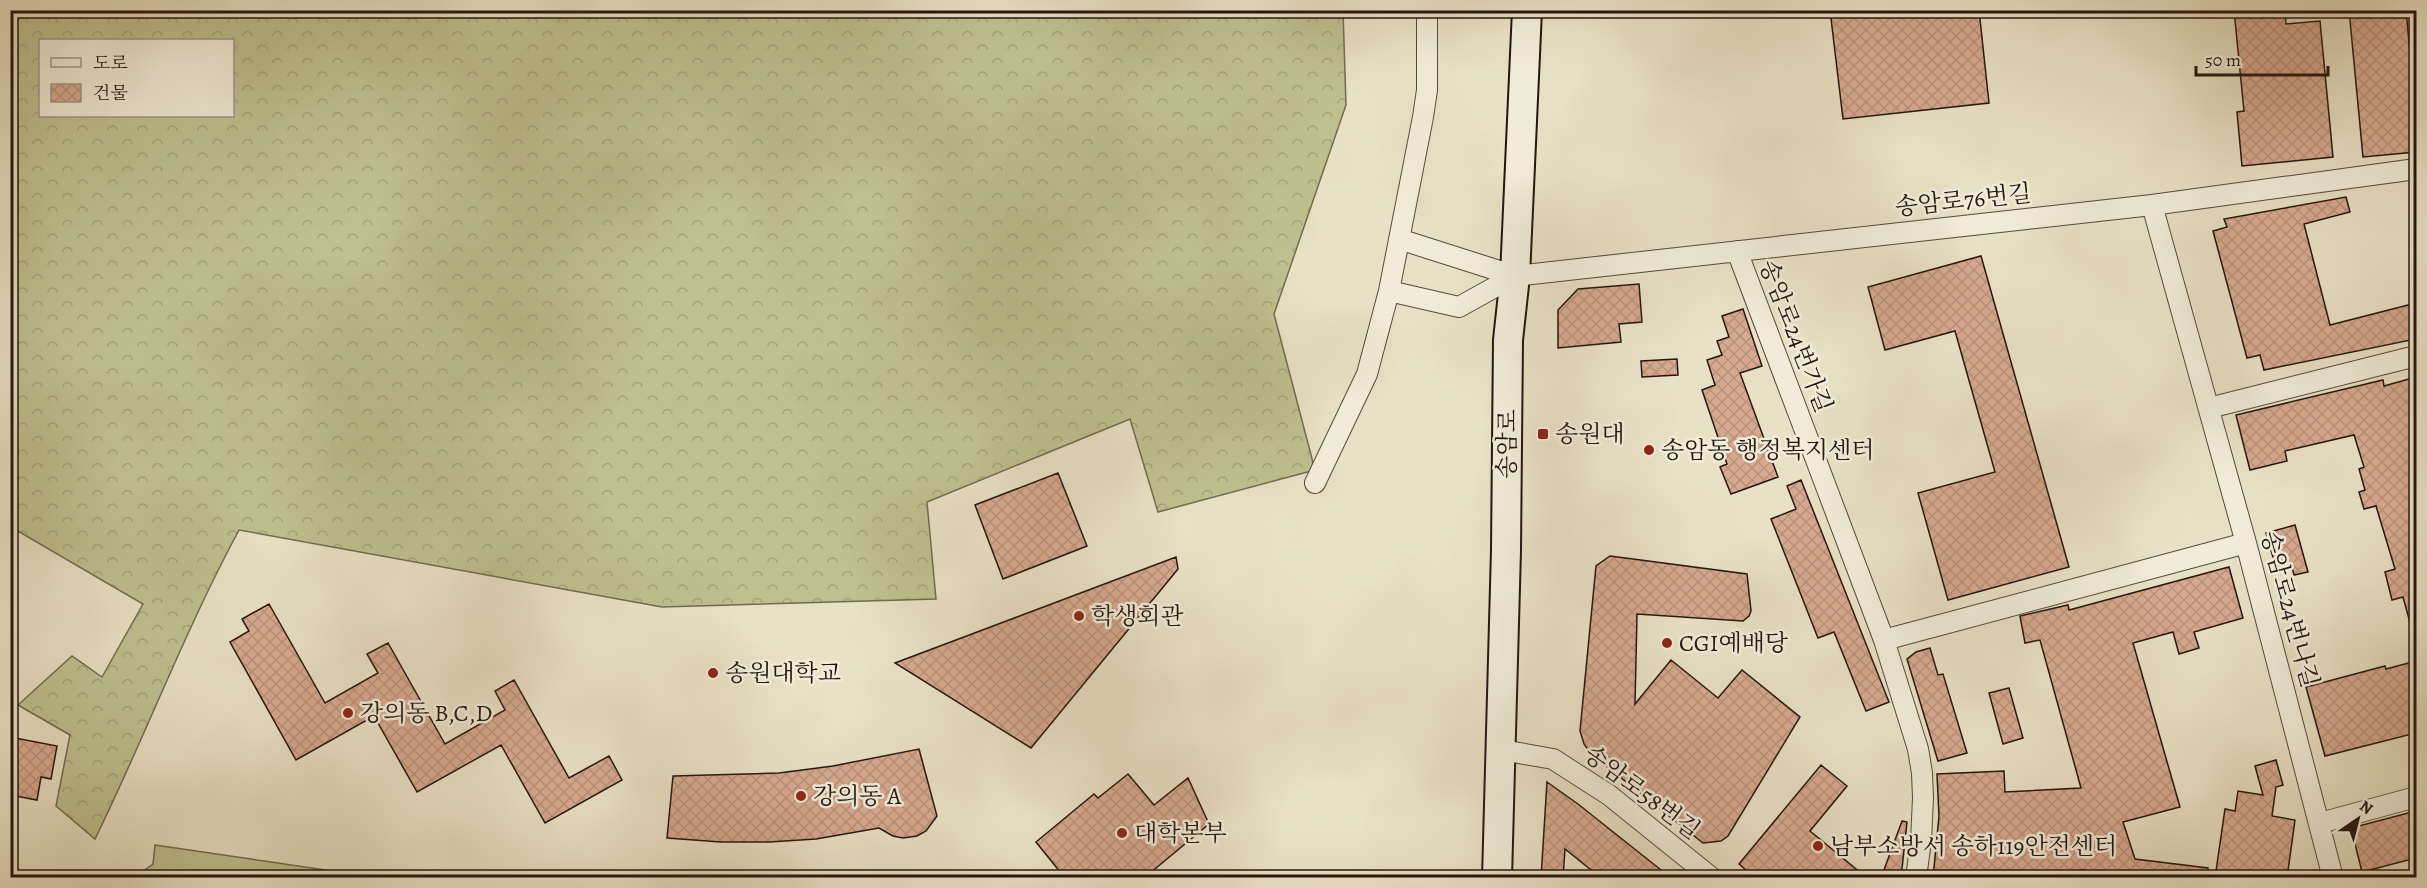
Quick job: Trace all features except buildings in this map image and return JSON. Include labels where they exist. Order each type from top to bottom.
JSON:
[{"type":"main road","name":"송암로","points":[[1497,878],[1502,750],[1508,340],[1515,276],[1527,10]]},
{"type":"street","points":[[1315,483],[1367,374],[1389,291],[1427,90],[1427,10]]},
{"type":"street","name":"송암로76번길","points":[[1515,276],[2152,205],[2416,169]]},
{"type":"street","name":"송암로24번나길","points":[[2152,205],[2246,543],[2334,878]]},
{"type":"street","points":[[1399,239],[1515,276]]},
{"type":"street","name":"송암로24번가길","points":[[1737,251],[1884,640],[1918,749],[1922,773],[1921,841],[1916,878]]},
{"type":"street","points":[[1389,291],[1459,307],[1515,276]]},
{"type":"street","points":[[2209,408],[2416,356]]},
{"type":"street","points":[[1884,640],[2246,543]]},
{"type":"street","name":"송암로58번길","points":[[1502,750],[1553,759],[1610,795],[1712,878]]},
{"type":"street","points":[[2320,823],[2416,797]]},
{"type":"green space","points":[[11,11],[1343,11],[1346,105],[1274,314],[1315,470],[1158,512],[1130,419],[927,502],[936,599],[662,607],[239,530],[201,606],[95,839],[56,806],[70,735],[18,705],[72,656],[102,677],[143,604],[11,527]]},
{"type":"green space","points":[[155,845],[373,877],[135,877],[153,864]]},
{"type":"place","name":"송원대","points":[[1543,434]]},
{"type":"place","name":"송암동 행정복지센터","points":[[1649,450]]},
{"type":"place","name":"학생회관","points":[[1079,616]]},
{"type":"place","name":"CGI예배당","points":[[1667,643]]},
{"type":"place","name":"송원대학교","points":[[713,673]]},
{"type":"place","name":"강의동 B,C,D","points":[[348,713]]},
{"type":"place","name":"강의동 A","points":[[801,796]]},
{"type":"place","name":"대학본부","points":[[1122,833]]},
{"type":"place","name":"남부소방서 송하119안전센터","points":[[1818,846]]}]
